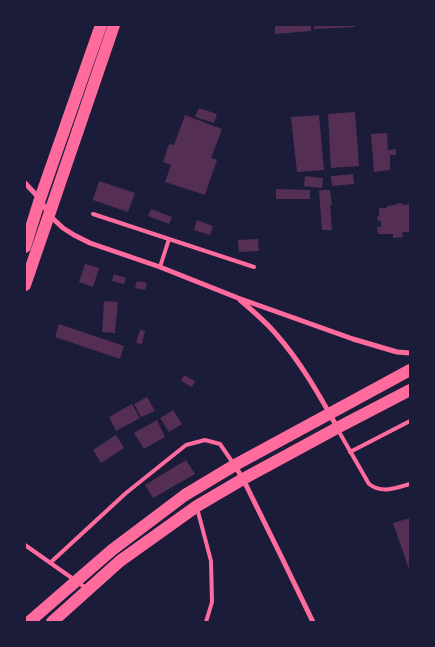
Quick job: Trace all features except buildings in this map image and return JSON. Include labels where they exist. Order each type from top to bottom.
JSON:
[{"type":"highway","points":[[25,247],[40,198],[101,25]]},
{"type":"highway","points":[[25,285],[114,25]]},
{"type":"highway","points":[[29,622],[112,550],[185,495],[235,465],[410,370]]},
{"type":"highway","points":[[52,622],[120,561],[197,506],[243,479],[410,390]]},
{"type":"street","points":[[25,183],[40,198],[48,216],[74,236],[238,298],[370,344],[410,354]]},
{"type":"street","points":[[238,298],[278,335],[295,358],[337,428]]},
{"type":"street","points":[[235,465],[313,622]]},
{"type":"lane","points":[[92,214],[254,267]]},
{"type":"lane","points":[[160,268],[169,239]]},
{"type":"lane","points":[[350,452],[410,421]]},
{"type":"lane","points":[[337,428],[366,480],[373,487],[388,490],[410,484]]},
{"type":"lane","points":[[50,563],[126,492],[186,445],[205,440],[220,444],[235,465]]},
{"type":"lane","points":[[197,506],[211,560],[212,602],[206,622]]},
{"type":"lane","points":[[25,545],[88,590]]}]
